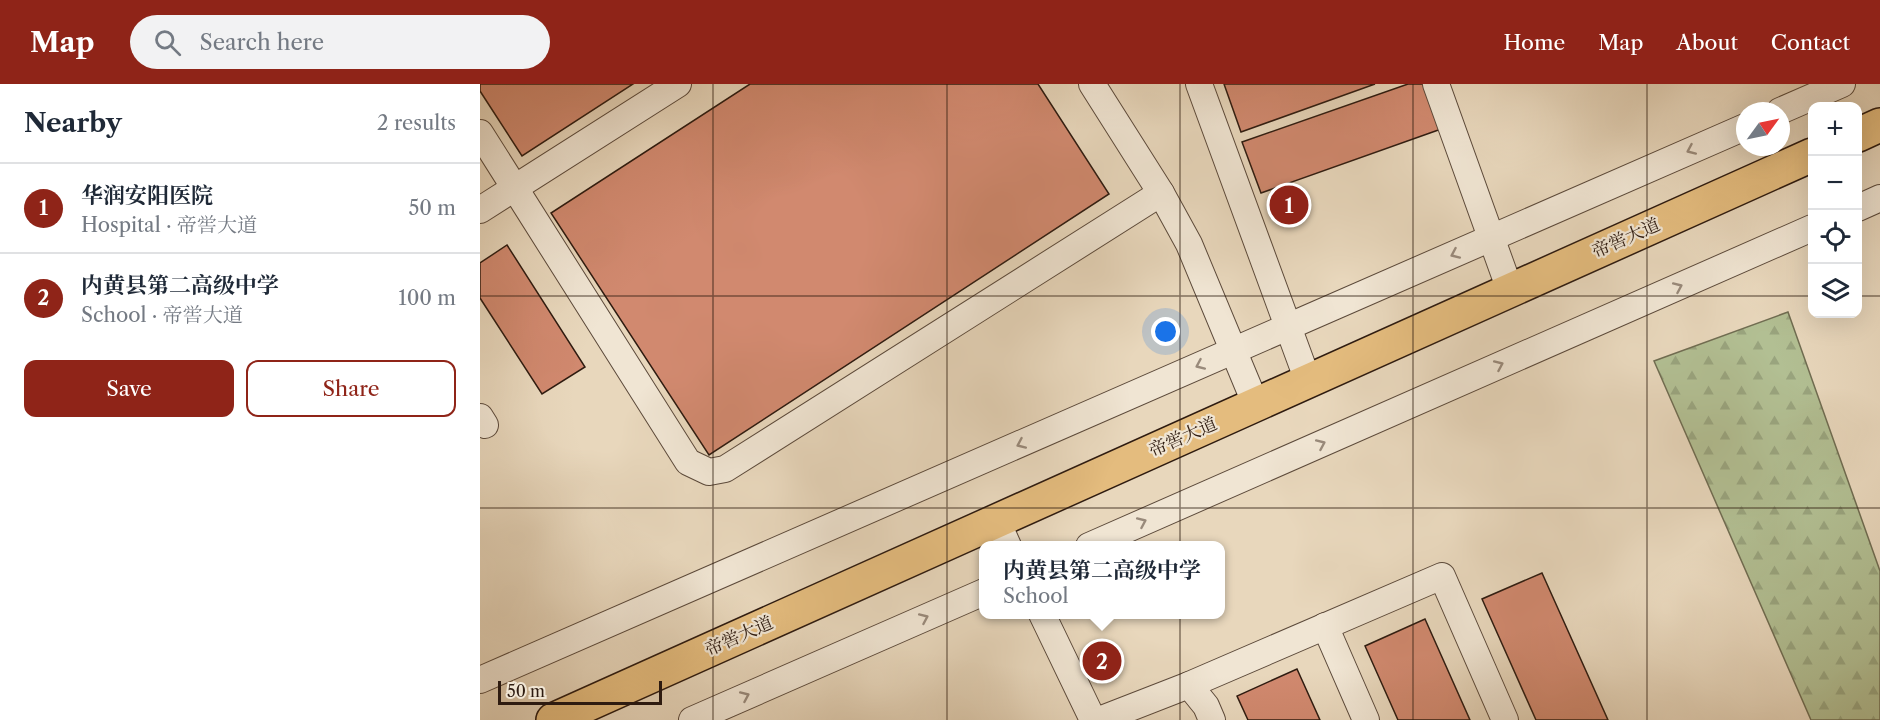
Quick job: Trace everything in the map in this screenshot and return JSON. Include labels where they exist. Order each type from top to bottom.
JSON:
[{"type":"highway","points":[[1862,133],[1880,125]]},
{"type":"highway","name":"帝喾大道","points":[[983,541],[1256,405],[1810,156]]},
{"type":"highway","name":"帝喾大道","points":[[553,720],[979,543]]},
{"type":"street","points":[[480,210],[678,84]]},
{"type":"street","points":[[1092,84],[1161,193],[1189,244],[1256,405]]},
{"type":"street","points":[[1199,84],[1308,381]]},
{"type":"street","points":[[1436,84],[1510,290]]},
{"type":"street","points":[[1790,107],[1842,84]]},
{"type":"street","points":[[480,680],[1736,130]]},
{"type":"street","points":[[480,133],[688,462],[709,472],[725,469],[1161,193]]},
{"type":"street","points":[[1862,206],[1880,198]]},
{"type":"street","points":[[1100,541],[1808,230]]},
{"type":"street","points":[[1099,720],[1189,685],[1442,576],[1504,720]]},
{"type":"street","points":[[692,720],[979,594]]},
{"type":"street","points":[[1043,619],[1093,720]]},
{"type":"street","points":[[1325,626],[1366,720]]},
{"type":"street","points":[[1189,685],[1206,706],[1212,720]]},
{"type":"green space","points":[[1788,312],[1880,571],[1880,720],[1811,720],[1654,361]]},
{"type":"building","points":[[480,84],[633,84],[522,156],[480,91]]},
{"type":"building","points":[[750,84],[1038,84],[1109,194],[709,455],[551,213]]},
{"type":"building","points":[[1224,84],[1375,84],[1241,132]]},
{"type":"building","points":[[1408,84],[1428,84],[1444,128],[1261,193],[1242,142]]},
{"type":"building","points":[[507,245],[585,367],[542,394],[480,298],[480,263]]},
{"type":"building","points":[[1542,573],[1608,720],[1536,720],[1482,599]]},
{"type":"building","points":[[1425,619],[1470,720],[1398,720],[1365,646]]},
{"type":"building","points":[[1297,669],[1320,720],[1248,720],[1237,696]]},
{"type":"place","name":"华润安阳医院","points":[[1289,205]]},
{"type":"place","name":"内黄县第二高级中学","points":[[1102,661]]}]
